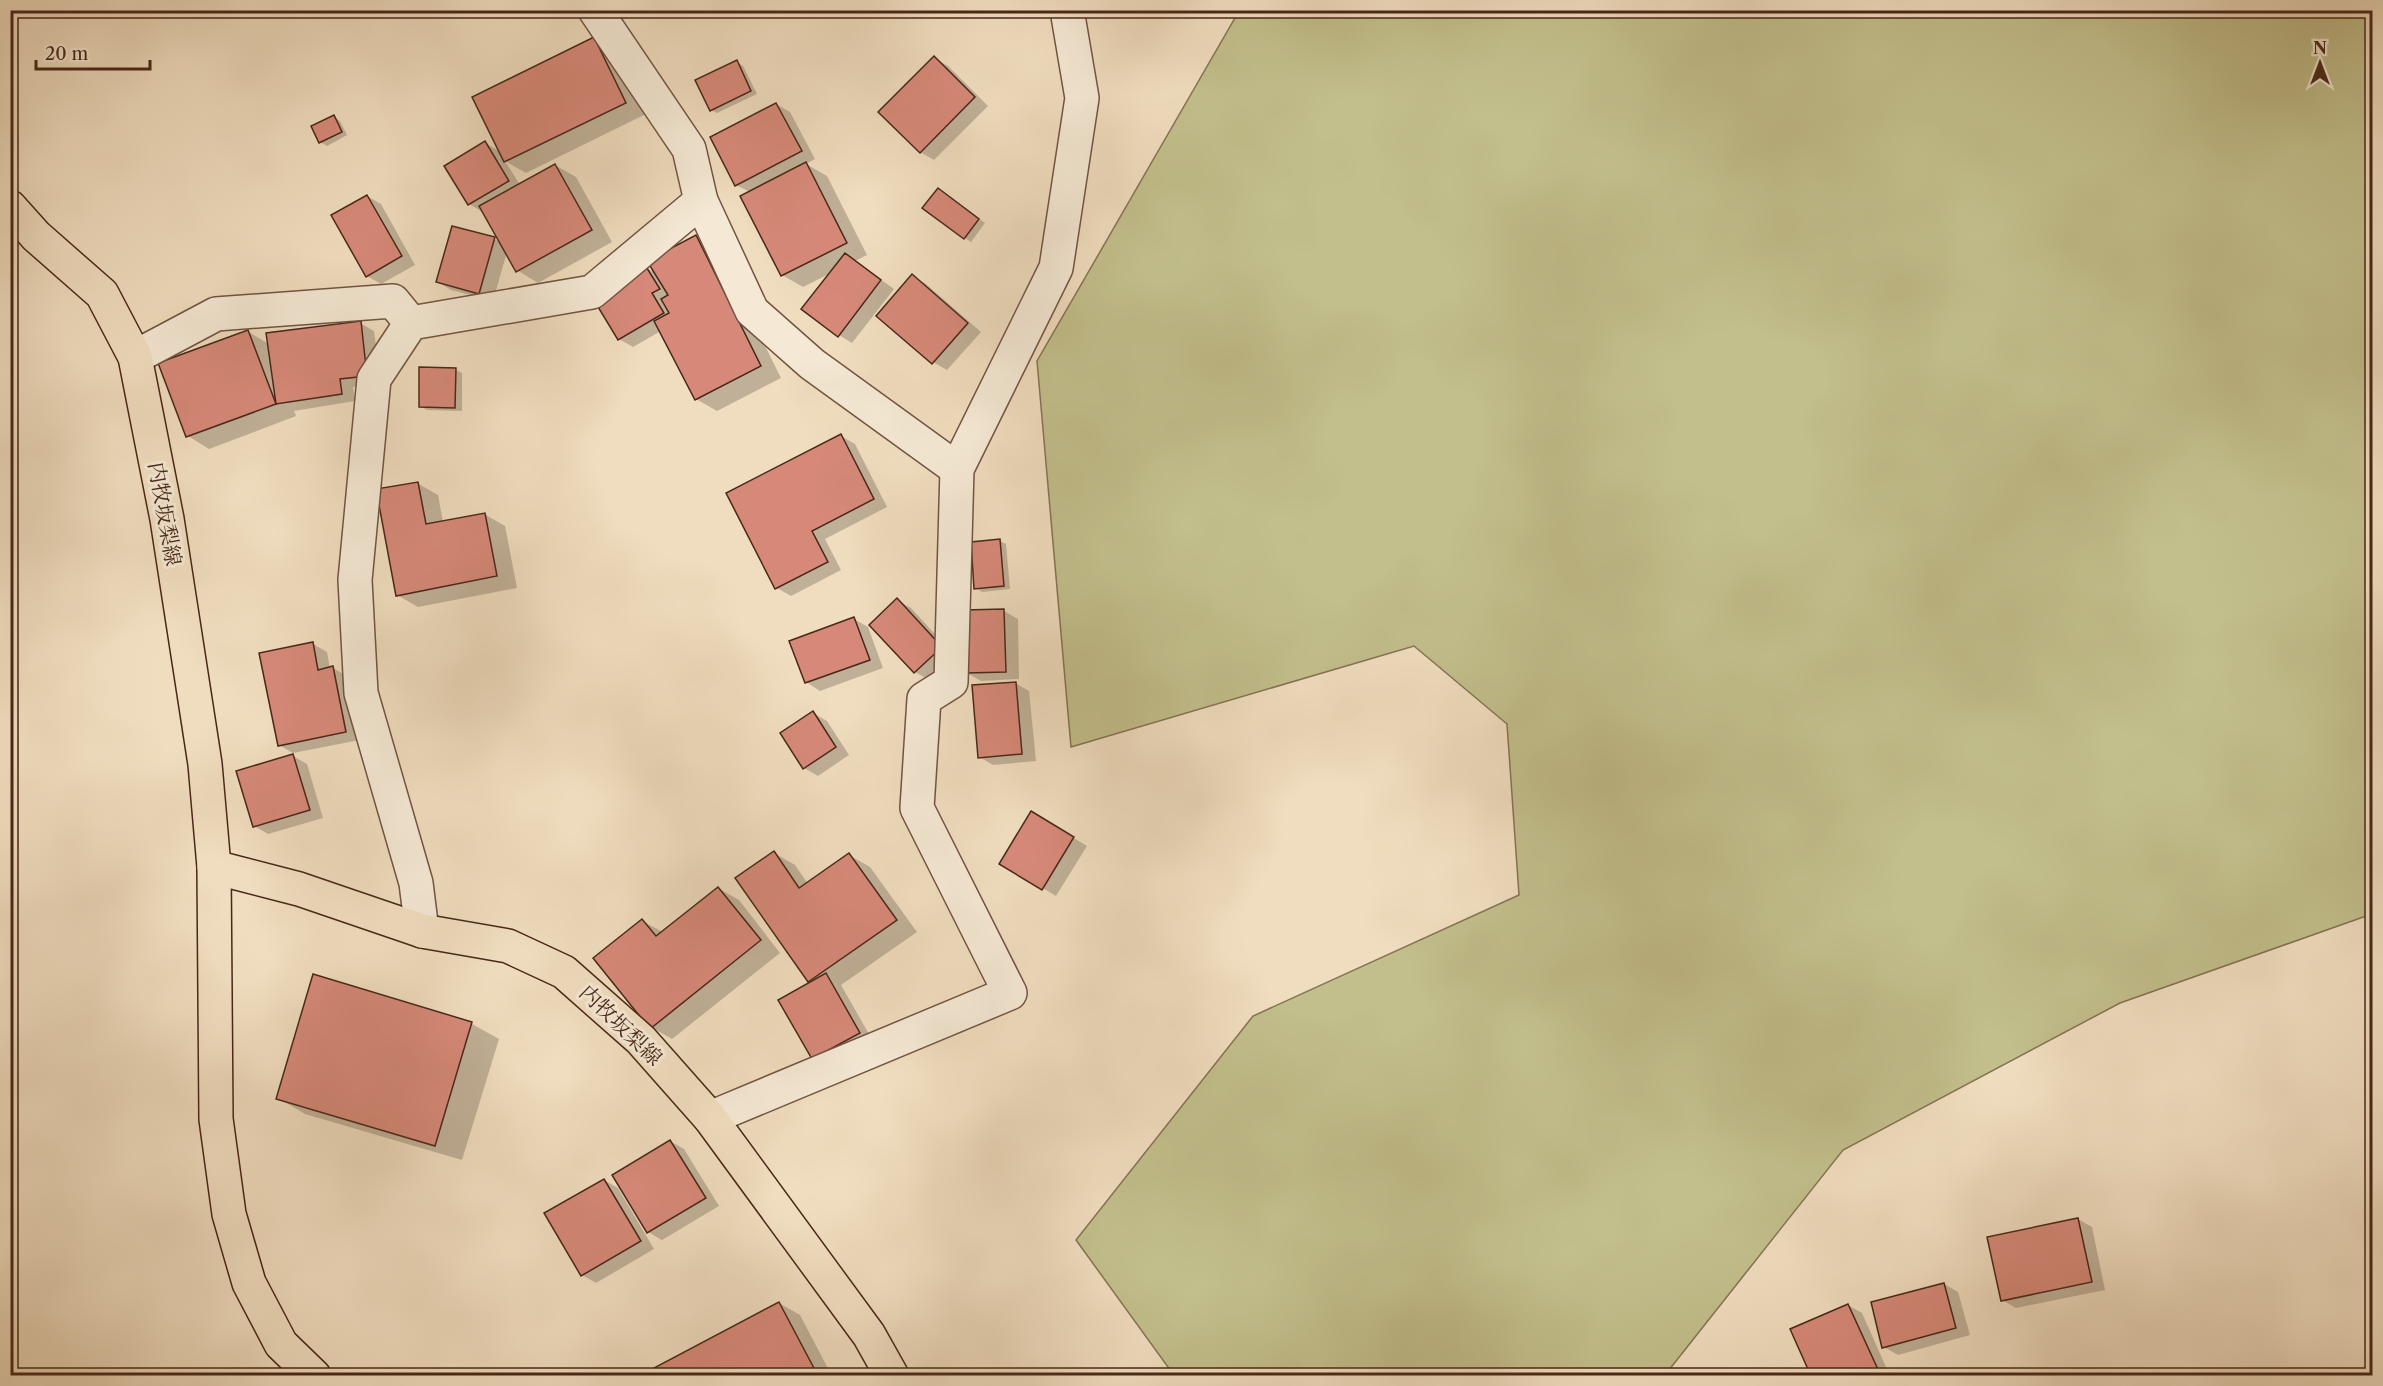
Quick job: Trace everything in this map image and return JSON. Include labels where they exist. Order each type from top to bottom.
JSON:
[{"type":"main road","name":"内牧坂梨線","points":[[10,207],[36,236],[102,294],[135,357],[167,519],[205,764],[214,867],[216,1119],[230,1214],[249,1283],[280,1344],[315,1376]]},
{"type":"main road","name":"内牧坂梨線","points":[[214,867],[299,889],[422,931],[508,946],[564,972],[641,1040],[710,1118],[868,1335],[892,1376]]},
{"type":"street","points":[[595,10],[689,149],[700,201],[752,311],[812,364],[957,469]]},
{"type":"street","points":[[710,1118],[1011,993],[917,808],[924,699],[951,682],[957,469],[1056,268],[1082,98],[1067,10]]},
{"type":"street","points":[[422,931],[416,884],[361,693],[356,580],[374,379],[411,323],[592,292],[700,201]]},
{"type":"street","points":[[135,357],[216,314],[393,301],[411,323]]},
{"type":"shaded area","points":[[1239,11],[2372,11],[2372,914],[2120,1003],[1843,1150],[1665,1375],[1177,1376],[1173,1374],[1076,1240],[1253,1016],[1519,895],[1507,724],[1414,646],[1071,747],[1037,361]]},
{"type":"building","points":[[594,37],[626,103],[504,162],[472,97]]},
{"type":"building","points":[[934,56],[975,97],[920,153],[878,112]]},
{"type":"building","points":[[737,60],[751,91],[710,111],[695,80]]},
{"type":"building","points":[[776,103],[802,151],[735,186],[710,137]]},
{"type":"building","points":[[334,115],[342,132],[319,143],[311,126]]},
{"type":"building","points":[[485,141],[509,181],[468,205],[444,166]]},
{"type":"building","points":[[806,162],[847,243],[781,276],[740,196]]},
{"type":"building","points":[[555,164],[592,230],[516,272],[479,206]]},
{"type":"building","points":[[938,188],[979,219],[964,239],[922,208]]},
{"type":"building","points":[[367,195],[402,256],[366,277],[331,215]]},
{"type":"building","points":[[452,226],[495,237],[479,294],[436,282]]},
{"type":"building","points":[[696,235],[761,366],[695,400],[654,321],[669,313],[661,299],[668,295],[647,261]]},
{"type":"building","points":[[845,253],[881,280],[838,337],[801,309]]},
{"type":"building","points":[[645,265],[660,289],[652,293],[664,313],[618,340],[592,297]]},
{"type":"building","points":[[912,274],[968,323],[932,364],[876,316]]},
{"type":"building","points":[[361,321],[367,376],[340,379],[342,394],[276,404],[266,333]]},
{"type":"building","points":[[248,330],[276,404],[186,437],[158,363]]},
{"type":"building","points":[[419,367],[456,368],[455,408],[419,407]]},
{"type":"building","points":[[841,434],[874,499],[812,531],[828,562],[775,589],[726,493]]},
{"type":"building","points":[[418,482],[426,524],[485,513],[497,576],[396,596],[376,489]]},
{"type":"building","points":[[1000,539],[1004,586],[974,589],[971,542]]},
{"type":"building","points":[[897,598],[942,647],[914,673],[869,625]]},
{"type":"building","points":[[1004,609],[1006,672],[966,673],[964,610]]},
{"type":"building","points":[[854,617],[870,660],[805,683],[789,641]]},
{"type":"building","points":[[313,642],[318,670],[333,666],[346,732],[278,746],[259,653]]},
{"type":"building","points":[[1016,682],[1022,754],[978,758],[972,685]]},
{"type":"building","points":[[813,711],[836,747],[803,769],[780,733]]},
{"type":"building","points":[[293,754],[310,810],[253,827],[236,771]]},
{"type":"building","points":[[1031,811],[1074,837],[1042,890],[999,864]]},
{"type":"building","points":[[774,851],[799,888],[849,853],[897,920],[808,982],[735,878]]},
{"type":"building","points":[[718,887],[761,940],[650,1029],[593,958],[642,919],[656,936]]},
{"type":"building","points":[[826,973],[860,1033],[812,1059],[778,1000]]},
{"type":"building","points":[[313,974],[472,1022],[435,1146],[276,1099]]},
{"type":"building","points":[[670,1140],[706,1198],[647,1233],[612,1175]]},
{"type":"building","points":[[604,1179],[641,1241],[581,1276],[544,1213]]},
{"type":"building","points":[[2078,1218],[2092,1282],[2001,1301],[1987,1237]]},
{"type":"building","points":[[1944,1283],[1956,1328],[1882,1348],[1871,1302]]},
{"type":"building","points":[[779,1302],[816,1372],[810,1376],[655,1376],[652,1369]]},
{"type":"building","points":[[1848,1304],[1881,1376],[1811,1376],[1790,1329]]}]
